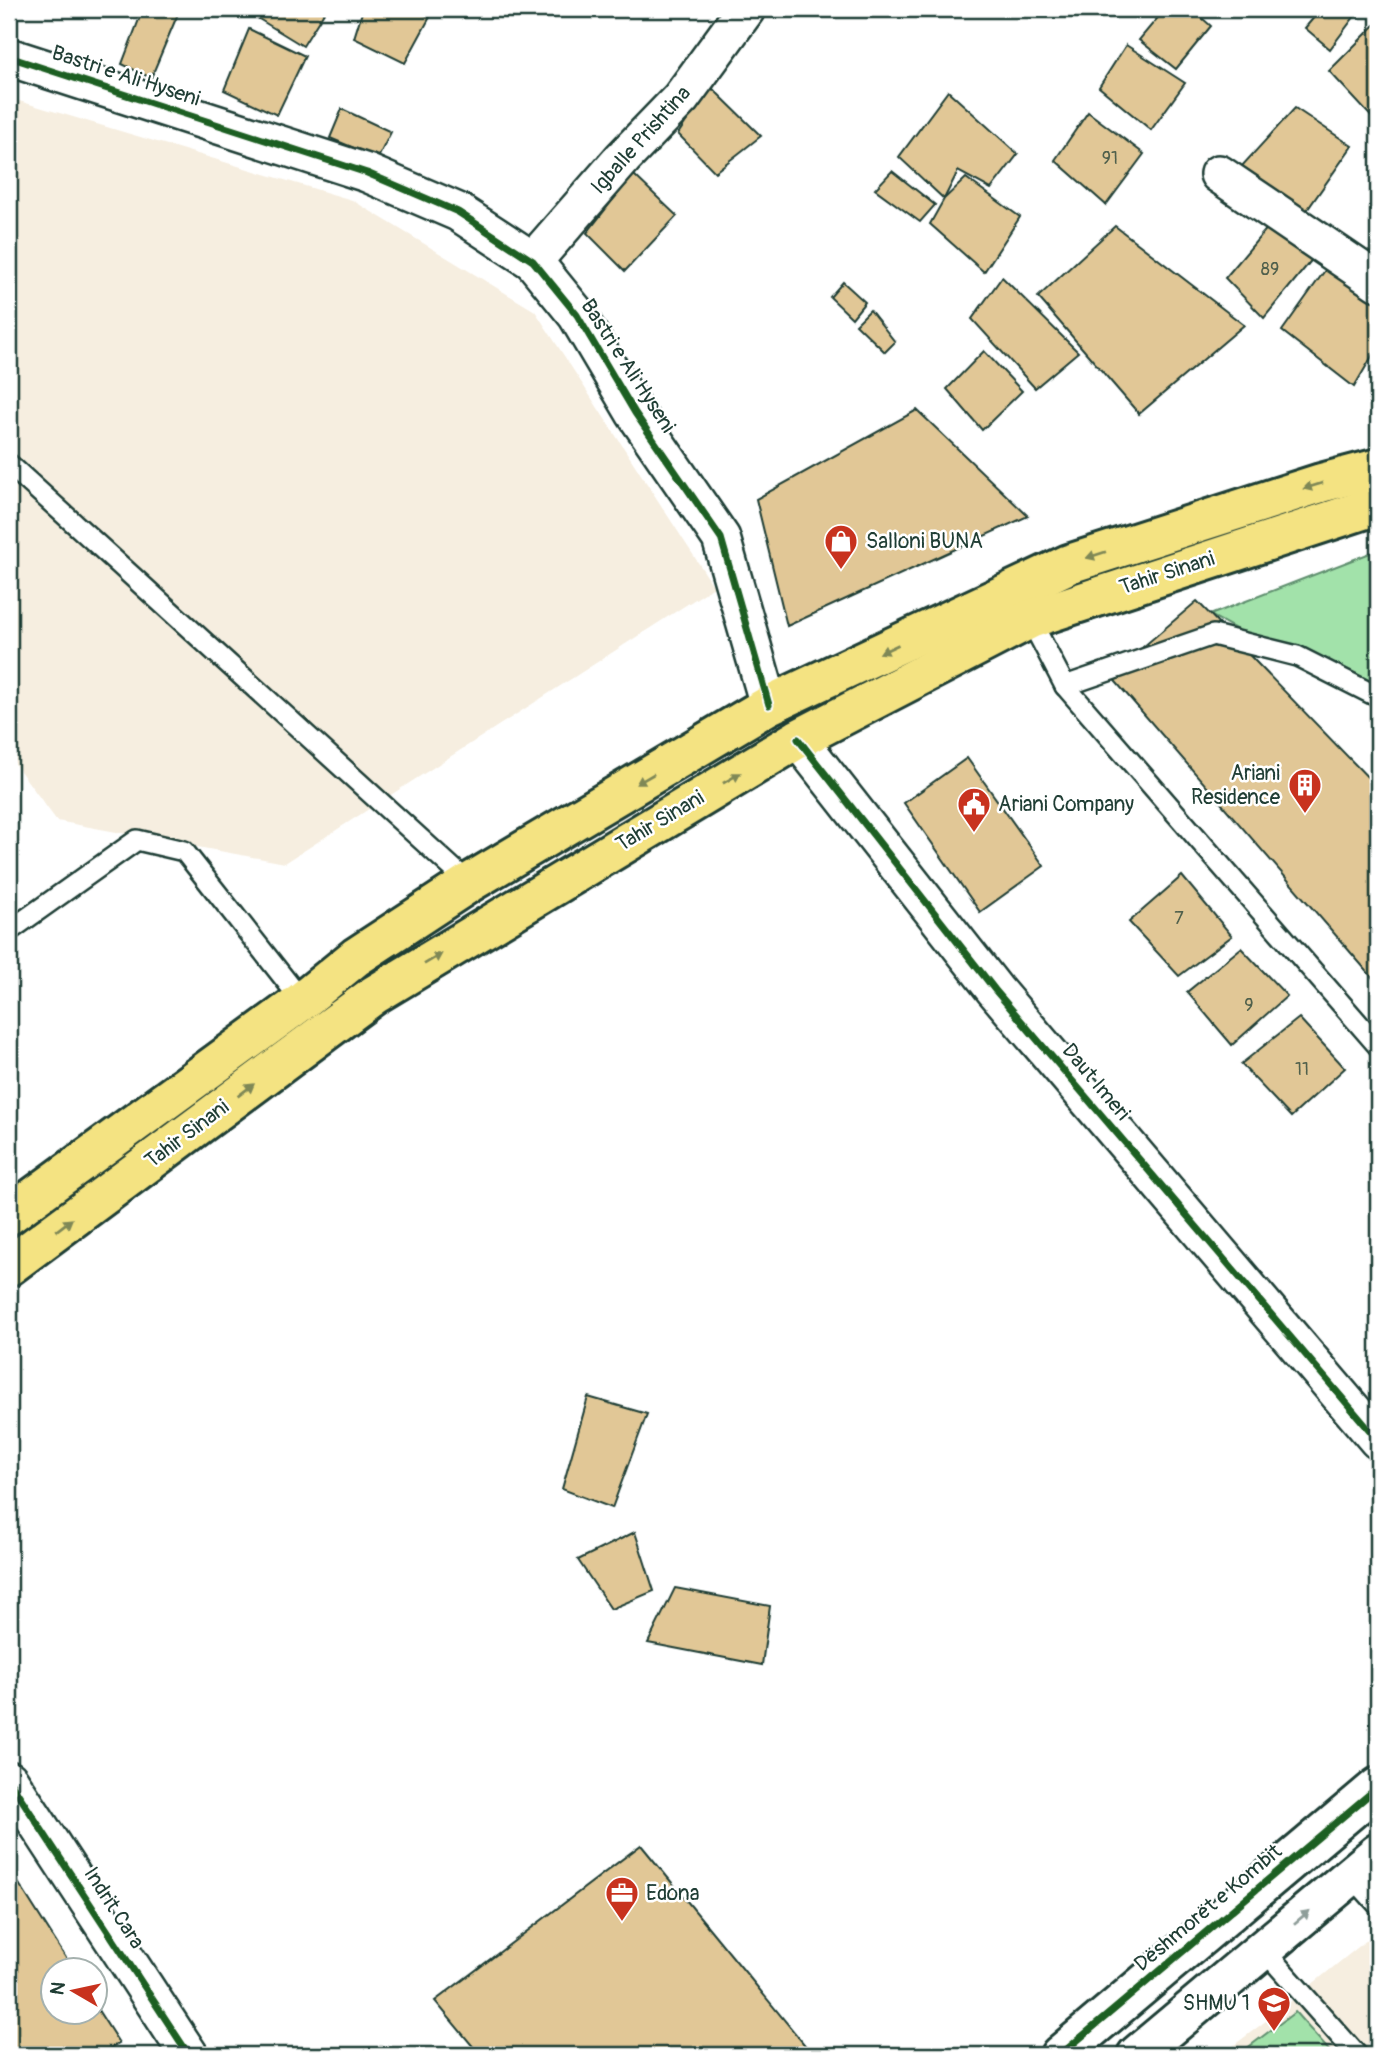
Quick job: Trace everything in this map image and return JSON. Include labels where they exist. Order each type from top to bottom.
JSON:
[{"type":"main road","name":"Tahir Sinani","points":[[9,1215],[302,1001],[356,957],[469,883],[769,705],[1069,564],[1321,483],[1378,468]]},
{"type":"main road","name":"Tahir Sinani","points":[[9,1266],[374,995],[799,739],[1030,619],[1378,505]]},
{"type":"street","name":"Igballe Prishtina","points":[[533,261],[623,158],[681,98],[740,11]]},
{"type":"street","name":"Bastri e Ali Hyseni","points":[[9,57],[367,173],[458,212],[533,261],[577,315],[635,413],[721,538],[769,705]]},
{"type":"street","points":[[1219,174],[1378,282]]},
{"type":"street","name":"Daut Imeri","points":[[799,739],[995,990],[1378,1440]]},
{"type":"street","name":"Indrit Cara","points":[[9,1780],[189,2055]]},
{"type":"street","name":"Dëshmorët e Kombit","points":[[1060,2055],[1378,1787]]},
{"type":"street","points":[[1137,2055],[1365,1864]]},
{"type":"street","points":[[1137,1990],[1166,2031]]},
{"type":"lane","points":[[9,464],[469,883]]},
{"type":"lane","points":[[1030,619],[1065,686],[1378,1046]]},
{"type":"lane","points":[[1065,686],[1213,635],[1297,656],[1378,697]]},
{"type":"lane","points":[[9,931],[137,840],[184,851],[302,1001]]},
{"type":"lane","points":[[1365,1864],[1378,1905]]},
{"type":"lane","points":[[1263,1949],[1357,2055]]},
{"type":"shaded area","points":[[9,98],[352,200],[535,311],[714,587],[285,863],[57,821],[9,756]]},
{"type":"shaded area","points":[[1378,1931],[1378,2055],[1221,2055],[1279,2011]]},
{"type":"green space","points":[[1378,550],[1378,707],[1210,615]]},
{"type":"green space","name":"SHMU 1","points":[[1295,2012],[1333,2055],[1238,2055]]},
{"type":"building","points":[[143,9],[180,9],[151,78],[122,64]]},
{"type":"building","points":[[251,9],[326,9],[303,46],[249,13]]},
{"type":"building","points":[[363,9],[411,9],[430,17],[405,63],[354,38]]},
{"type":"building","points":[[1165,9],[1192,9],[1211,26],[1176,69],[1139,40]]},
{"type":"building","points":[[1321,9],[1360,9],[1330,49],[1305,28]]},
{"type":"building","points":[[1376,24],[1378,26],[1378,124],[1329,71]]},
{"type":"building","points":[[249,29],[305,56],[277,115],[224,90]]},
{"type":"building","points":[[1126,45],[1185,83],[1151,130],[1099,87]]},
{"type":"building","points":[[710,86],[761,136],[715,172],[678,134]]},
{"type":"building","points":[[948,91],[1018,154],[991,189],[958,171],[944,199],[899,157]]},
{"type":"building","points":[[1295,108],[1352,146],[1305,213],[1240,168]]},
{"type":"building","points":[[342,109],[391,132],[378,158],[330,138]]},
{"type":"building","points":[[1088,112],[1144,154],[1106,205],[1055,160]]},
{"type":"building","points":[[892,171],[935,205],[920,222],[875,189]]},
{"type":"building","points":[[633,174],[677,216],[625,271],[587,233]]},
{"type":"building","points":[[966,178],[1020,217],[984,272],[930,224],[944,199]]},
{"type":"building","points":[[1274,220],[1314,257],[1264,318],[1225,278]]},
{"type":"building","points":[[1115,226],[1244,325],[1139,414],[1038,297]]},
{"type":"building","points":[[1333,259],[1378,285],[1378,346],[1354,387],[1282,331]]},
{"type":"building","points":[[1002,277],[1078,352],[1035,388],[972,319]]},
{"type":"building","points":[[843,282],[865,302],[852,318],[830,297]]},
{"type":"building","points":[[870,310],[895,342],[885,352],[856,324]]},
{"type":"building","points":[[984,351],[1022,391],[982,430],[947,389]]},
{"type":"building","name":"Salloni BUNA","points":[[917,410],[1028,516],[787,626],[756,499]]},
{"type":"building","name":"Ariani Residence","points":[[1197,601],[1378,788],[1378,984],[1110,675]]},
{"type":"building","name":"Ariani Company","points":[[967,758],[1044,866],[980,912],[904,803]]},
{"type":"building","points":[[1182,876],[1232,936],[1179,976],[1129,922]]},
{"type":"building","points":[[1241,948],[1287,996],[1232,1045],[1187,992]]},
{"type":"building","points":[[1299,1018],[1345,1068],[1291,1117],[1241,1064]]},
{"type":"building","points":[[588,1397],[647,1414],[612,1508],[562,1489]]},
{"type":"building","points":[[635,1532],[654,1591],[611,1609],[578,1560]]},
{"type":"building","points":[[675,1588],[770,1606],[762,1665],[648,1643]]},
{"type":"building","name":"Edona","points":[[641,1845],[813,2055],[480,2055],[435,2001]]},
{"type":"building","points":[[9,1868],[64,1955],[38,1955],[38,2025],[107,2025],[119,2043],[98,2055],[9,2055]]},
{"type":"cycle path","points":[[9,57],[367,173],[458,212],[533,261],[577,315],[635,413],[721,538],[769,705]]},
{"type":"cycle path","points":[[798,739],[995,990],[1378,1440]]},
{"type":"cycle path","points":[[9,1780],[189,2055]]},
{"type":"cycle path","points":[[1060,2055],[1378,1787]]},
{"type":"place","name":"Salloni BUNA","points":[[841,571]]},
{"type":"place","name":"Ariani Residence","points":[[1305,815]]},
{"type":"place","name":"Ariani Company","points":[[974,834]]},
{"type":"place","name":"Edona","points":[[622,1923]]},
{"type":"place","name":"SHMU 1","points":[[1274,2033]]}]
